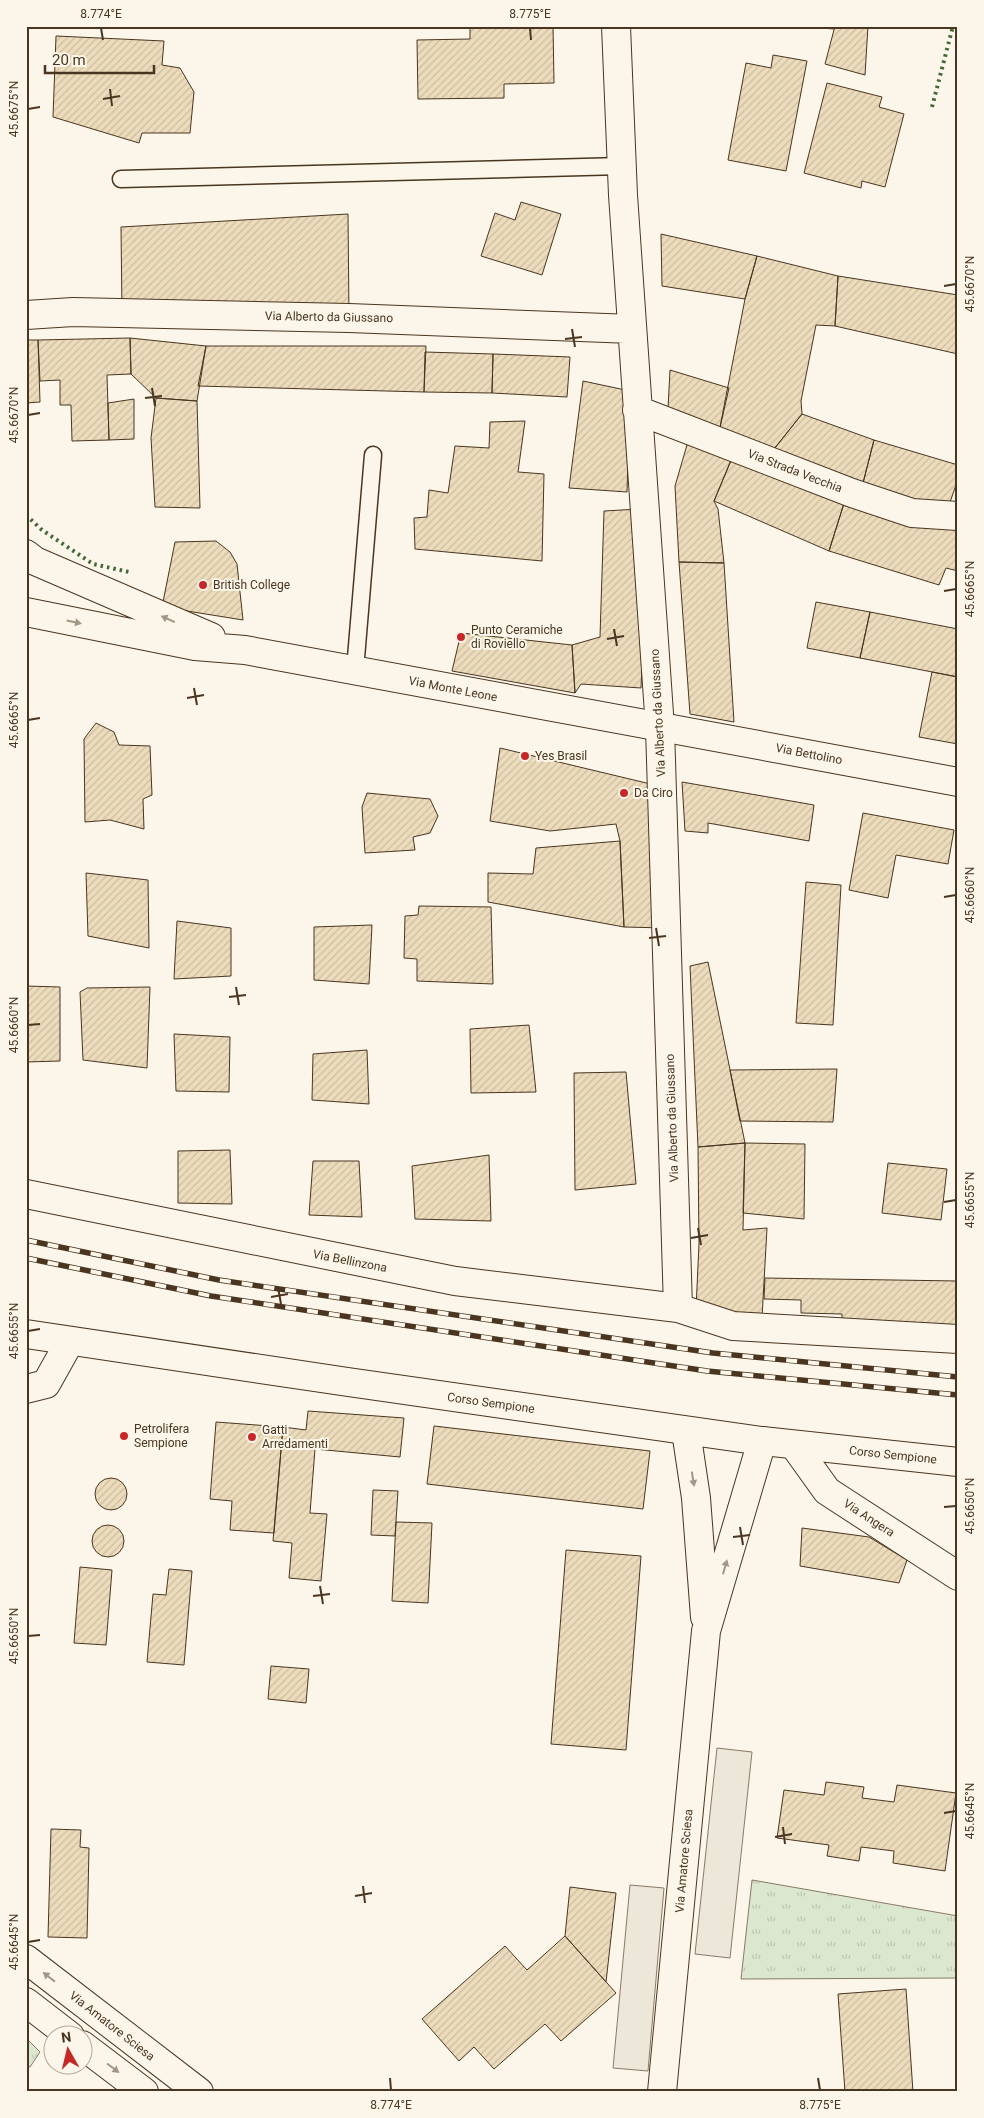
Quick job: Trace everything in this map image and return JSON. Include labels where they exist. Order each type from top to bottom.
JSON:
[{"type":"street","name":"Via Alberto da Giussano","points":[[616,26],[622,166],[637,410],[660,728],[678,1308]]},
{"type":"street","name":"Via Alberto da Giussano","points":[[26,315],[73,312],[375,318],[632,328]]},
{"type":"street","name":"Via Strada Vecchia","points":[[637,410],[912,513],[958,516]]},
{"type":"street","name":"Via Monte Leone","points":[[26,554],[35,561],[198,632],[245,650]]},
{"type":"street","name":"Via Monte Leone","points":[[26,612],[195,646],[245,650],[660,728]]},
{"type":"street","name":"Via Bettolino","points":[[660,728],[958,782]]},
{"type":"street","name":"Via Bellinzona","points":[[26,1194],[455,1281],[678,1308],[733,1326],[958,1339]]},
{"type":"street","name":"Corso Sempione","points":[[26,1334],[762,1442],[958,1462]]},
{"type":"street","points":[[26,1389],[46,1384],[70,1341]]},
{"type":"street","name":"Via Amatore Sciesa","points":[[662,2092],[706,1631],[696,1498],[686,1431]]},
{"type":"street","name":"Via Amatore Sciesa","points":[[706,1631],[762,1442]]},
{"type":"street","name":"Via Angera","points":[[794,1446],[827,1491],[958,1576]]},
{"type":"street","name":"Via Amatore Sciesa","points":[[26,1959],[199,2092]]},
{"type":"street","points":[[26,2002],[57,2026]]},
{"type":"street","points":[[92,2053],[144,2092]]},
{"type":"lane","points":[[121,178],[622,166]]},
{"type":"lane","points":[[355,670],[373,455]]},
{"type":"green space","points":[[752,1880],[958,1916],[958,1978],[741,1979]]},
{"type":"green space","points":[[26,2038],[40,2052],[30,2067],[26,2066]]},
{"type":"shaded area","points":[[717,1748],[752,1752],[730,1958],[695,1954]]},
{"type":"shaded area","points":[[630,1885],[664,1888],[648,2071],[613,2068]]},
{"type":"building","points":[[470,26],[553,26],[554,83],[504,84],[504,98],[418,99],[417,40],[470,39]]},
{"type":"building","points":[[795,26],[835,26],[834,29]]},
{"type":"building","points":[[835,26],[868,26],[865,75],[825,64]]},
{"type":"building","points":[[56,36],[164,41],[162,65],[180,68],[194,92],[190,133],[142,133],[139,143],[53,117]]},
{"type":"building","points":[[773,55],[807,61],[786,171],[728,160],[746,63],[771,68]]},
{"type":"building","points":[[827,83],[882,97],[879,107],[904,114],[885,187],[862,181],[861,188],[804,173]]},
{"type":"building","points":[[521,202],[561,214],[542,275],[481,256],[495,213],[515,220]]},
{"type":"building","points":[[348,214],[349,318],[122,313],[121,227]]},
{"type":"building","points":[[661,234],[757,256],[745,299],[662,286]]},
{"type":"building","points":[[757,256],[838,276],[835,326],[816,325],[801,401],[802,414],[770,454],[719,432],[745,299]]},
{"type":"building","points":[[838,276],[958,295],[958,354],[835,326]]},
{"type":"building","points":[[130,338],[131,374],[107,375],[109,440],[72,441],[71,405],[60,405],[60,380],[40,381],[38,340]]},
{"type":"building","points":[[130,338],[206,346],[197,401],[156,398],[131,374]]},
{"type":"building","points":[[26,340],[38,340],[40,402],[26,403]]},
{"type":"building","points":[[206,346],[426,346],[424,392],[198,386]]},
{"type":"building","points":[[425,352],[493,354],[492,393],[424,392]]},
{"type":"building","points":[[493,354],[570,357],[567,397],[492,393]]},
{"type":"building","points":[[670,370],[729,388],[719,432],[668,409]]},
{"type":"building","points":[[583,381],[630,391],[627,492],[569,488]]},
{"type":"building","points":[[156,398],[197,401],[200,508],[155,507],[151,438]]},
{"type":"building","points":[[134,399],[134,439],[109,440],[108,403]]},
{"type":"building","points":[[802,414],[874,440],[862,487],[770,454]]},
{"type":"building","points":[[525,421],[518,472],[544,474],[542,561],[415,549],[414,518],[427,517],[429,490],[448,493],[455,446],[489,448],[490,422]]},
{"type":"building","points":[[689,438],[732,458],[714,501],[718,509],[724,563],[679,562],[675,486]]},
{"type":"building","points":[[874,440],[958,465],[958,479],[945,517],[862,487]]},
{"type":"building","points":[[732,458],[846,497],[829,551],[714,501]]},
{"type":"building","points":[[846,497],[958,530],[958,571],[946,568],[939,585],[829,551]]},
{"type":"building","points":[[639,509],[645,591],[641,688],[581,684],[575,693],[572,645],[600,637],[604,511]]},
{"type":"building","name":"British College","points":[[216,541],[230,552],[237,564],[243,620],[162,607],[175,542]]},
{"type":"building","points":[[679,562],[724,563],[734,722],[690,714]]},
{"type":"building","points":[[816,602],[870,612],[860,658],[807,648]]},
{"type":"building","points":[[870,612],[958,629],[958,677],[860,658]]},
{"type":"building","points":[[461,633],[572,645],[575,693],[452,671]]},
{"type":"building","points":[[932,672],[958,677],[958,744],[919,737]]},
{"type":"building","points":[[96,723],[114,732],[119,745],[150,746],[152,795],[143,799],[144,829],[110,820],[85,822],[84,739]]},
{"type":"building","points":[[500,748],[659,786],[666,928],[624,927],[620,841],[616,824],[550,831],[490,821]]},
{"type":"building","points":[[682,782],[814,805],[809,841],[708,823],[708,833],[685,831]]},
{"type":"building","points":[[367,793],[430,799],[438,816],[430,833],[413,837],[415,850],[365,853],[362,807]]},
{"type":"building","points":[[863,813],[954,830],[948,864],[896,855],[888,898],[849,890]]},
{"type":"building","points":[[620,841],[624,927],[488,902],[488,873],[533,874],[536,848]]},
{"type":"building","points":[[86,873],[148,880],[149,948],[88,936]]},
{"type":"building","points":[[806,882],[841,885],[833,1025],[796,1023]]},
{"type":"building","points":[[419,906],[491,907],[493,984],[417,981],[417,959],[404,958],[405,916],[418,915]]},
{"type":"building","points":[[177,921],[231,928],[231,976],[174,979]]},
{"type":"building","points":[[372,925],[369,984],[314,980],[314,927]]},
{"type":"building","points":[[708,962],[745,1143],[698,1147],[690,966]]},
{"type":"building","points":[[26,986],[60,987],[60,1061],[26,1062]]},
{"type":"building","points":[[150,987],[147,1068],[83,1060],[80,992],[87,988]]},
{"type":"building","points":[[529,1025],[536,1092],[471,1093],[470,1029]]},
{"type":"building","points":[[174,1034],[230,1037],[229,1092],[176,1091]]},
{"type":"building","points":[[367,1050],[369,1104],[312,1100],[313,1054]]},
{"type":"building","points":[[837,1069],[833,1122],[740,1121],[730,1070]]},
{"type":"building","points":[[626,1072],[636,1184],[575,1190],[574,1073]]},
{"type":"building","points":[[745,1143],[805,1144],[804,1219],[743,1213]]},
{"type":"building","points":[[745,1143],[743,1230],[767,1228],[762,1318],[696,1309],[699,1244],[698,1147]]},
{"type":"building","points":[[230,1150],[232,1204],[178,1203],[178,1151]]},
{"type":"building","points":[[489,1155],[491,1221],[415,1219],[412,1166]]},
{"type":"building","points":[[313,1161],[359,1161],[362,1217],[309,1215]]},
{"type":"building","points":[[888,1163],[947,1169],[941,1220],[882,1213]]},
{"type":"building","points":[[765,1278],[958,1281],[958,1327],[842,1325],[842,1314],[801,1313],[801,1300],[764,1299]]},
{"type":"building","points":[[308,1411],[404,1418],[400,1457],[315,1449],[310,1513],[327,1514],[321,1581],[289,1578],[292,1543],[273,1541],[283,1427],[306,1430]]},
{"type":"building","points":[[216,1422],[283,1427],[274,1533],[230,1530],[232,1501],[210,1499]]},
{"type":"building","points":[[434,1426],[650,1451],[643,1509],[427,1484]]},
{"type":"building","points":[[111,1478],[122,1483],[127,1494],[122,1505],[111,1510],[100,1505],[95,1494],[100,1483]]},
{"type":"building","points":[[373,1490],[398,1491],[395,1536],[371,1535]]},
{"type":"building","points":[[396,1522],[432,1523],[428,1603],[392,1601]]},
{"type":"building","points":[[108,1525],[119,1530],[124,1541],[119,1552],[108,1557],[97,1552],[92,1541],[97,1530]]},
{"type":"building","points":[[802,1528],[869,1537],[907,1560],[899,1583],[800,1566]]},
{"type":"building","points":[[566,1550],[641,1556],[626,1750],[551,1744]]},
{"type":"building","points":[[80,1567],[112,1570],[106,1645],[74,1643]]},
{"type":"building","points":[[169,1569],[192,1571],[184,1665],[147,1662],[153,1594],[166,1595]]},
{"type":"building","points":[[271,1666],[309,1669],[306,1703],[268,1699]]},
{"type":"building","points":[[826,1782],[864,1787],[862,1798],[894,1802],[897,1785],[956,1793],[945,1871],[893,1863],[894,1851],[861,1847],[859,1861],[827,1856],[829,1845],[777,1838],[784,1790],[824,1795]]},
{"type":"building","points":[[51,1829],[81,1830],[80,1847],[89,1848],[87,1938],[48,1937]]},
{"type":"building","points":[[570,1887],[616,1893],[606,1982],[565,1936]]},
{"type":"building","points":[[565,1936],[616,1993],[561,2041],[545,2024],[494,2069],[474,2047],[459,2061],[422,2019],[505,1946],[527,1970]]},
{"type":"building","points":[[906,1989],[913,2092],[845,2092],[838,1994]]},
{"type":"railway","points":[[26,1240],[219,1280],[713,1353],[958,1377]]},
{"type":"railway","points":[[26,1258],[211,1296],[707,1371],[958,1395]]},
{"type":"hedge","points":[[932,107],[953,26]]},
{"type":"hedge","points":[[26,515],[42,530],[93,564],[129,572]]},
{"type":"place","name":"British College","points":[[203,585]]},
{"type":"place","name":"Punto Ceramiche di Roviello","points":[[461,637]]},
{"type":"place","name":"Yes Brasil","points":[[525,756]]},
{"type":"place","name":"Da Ciro","points":[[624,793]]},
{"type":"place","name":"Petrolifera Sempione","points":[[124,1436]]},
{"type":"place","name":"Gatti Arredamenti","points":[[252,1437]]}]
